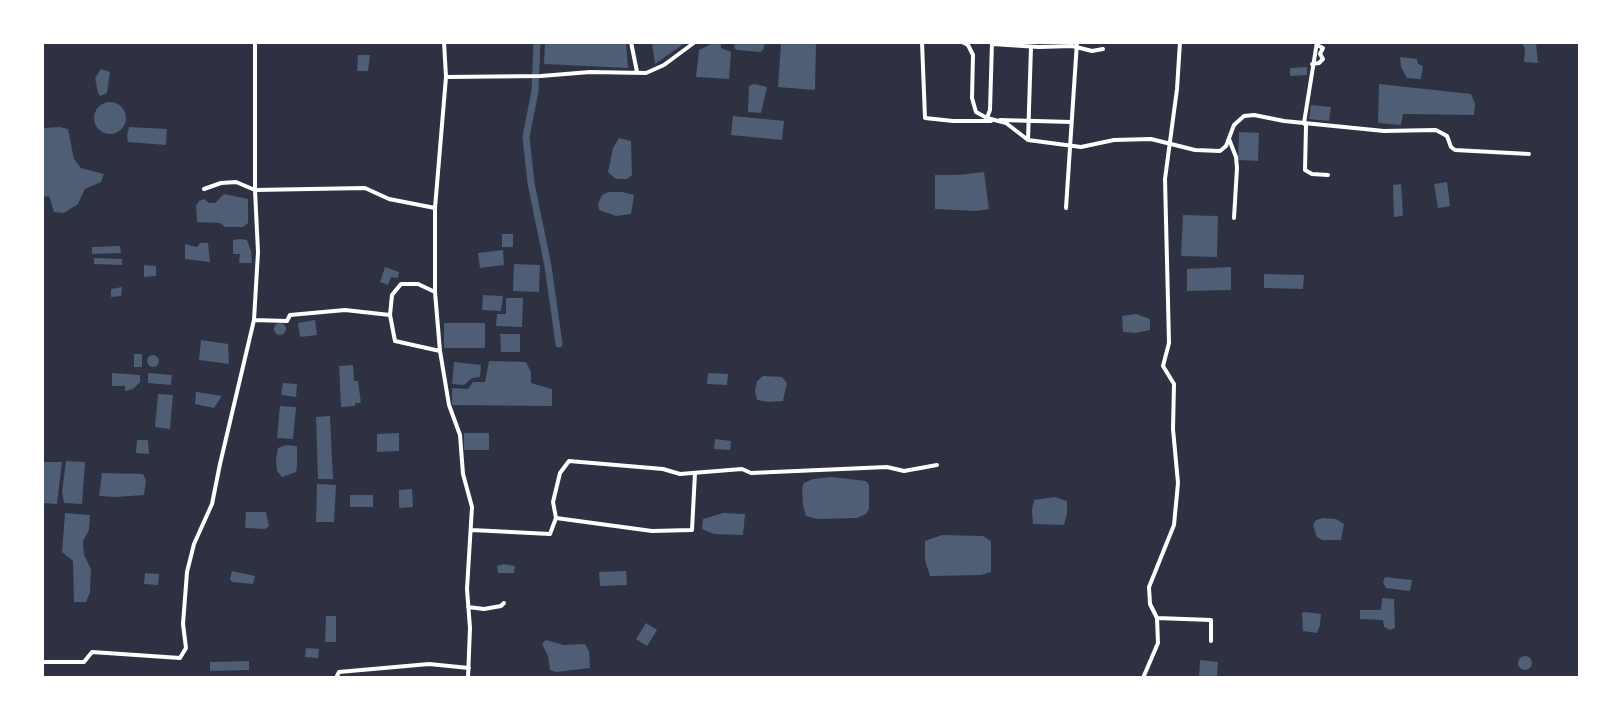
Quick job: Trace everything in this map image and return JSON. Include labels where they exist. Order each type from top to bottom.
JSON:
[{"type":"street","points":[[42,662],[84,662],[92,652],[180,658],[186,648],[183,624],[187,572],[194,544],[212,504],[254,320],[258,252],[254,190],[255,42]]},
{"type":"street","points":[[444,42],[446,77],[435,208],[435,292],[440,351],[449,404],[460,434],[463,474],[472,507],[467,589],[468,678]]},
{"type":"street","points":[[631,42],[637,72]]},
{"type":"street","points":[[446,77],[541,76],[590,72],[646,73],[664,65],[695,42]]},
{"type":"street","points":[[922,42],[925,118],[953,122],[1029,119],[1070,122]]},
{"type":"street","points":[[962,42],[968,45],[973,56],[972,98],[976,112],[987,118],[1006,123],[1028,140],[1080,147],[1114,140],[1151,139],[1170,146],[1220,151],[1226,146],[1234,125],[1244,116],[1265,116],[1304,123],[1384,131],[1436,130],[1446,136],[1450,147],[1454,150],[1529,154]]},
{"type":"street","points":[[1143,678],[1158,643],[1157,618],[1150,604],[1149,587],[1174,525],[1178,483],[1173,429],[1174,384],[1162,366],[1169,344],[1164,194],[1180,42]]},
{"type":"street","points":[[987,118],[990,110],[992,43],[1031,47],[1077,45],[1092,51],[1102,49]]},
{"type":"street","points":[[1312,64],[1319,63],[1323,59],[1320,54],[1323,48],[1317,44],[1312,64],[1304,123],[1306,126],[1304,170],[1312,174],[1328,175]]},
{"type":"street","points":[[1066,208],[1070,122],[1077,45]]},
{"type":"street","points":[[1028,140],[1031,47]]},
{"type":"street","points":[[1229,139],[1236,157],[1237,168],[1234,218]]},
{"type":"street","points":[[204,190],[221,183],[236,182],[254,190],[365,188],[389,200],[435,208]]},
{"type":"street","points":[[435,292],[418,284],[401,284],[392,295],[390,315],[395,341],[440,351]]},
{"type":"street","points":[[254,320],[287,321],[290,315],[345,310],[390,315]]},
{"type":"street","points":[[472,530],[550,534],[556,518],[553,502],[560,473],[569,461],[663,469],[680,474],[742,469],[751,473],[887,467],[904,471],[936,465]]},
{"type":"street","points":[[556,518],[652,531],[692,530],[695,473]]},
{"type":"street","points":[[468,607],[484,609],[501,606],[504,603]]},
{"type":"street","points":[[1157,618],[1211,620],[1211,641]]},
{"type":"street","points":[[336,678],[339,672],[428,664],[469,668]]},
{"type":"water","points":[[652,42],[685,43],[655,64]]},
{"type":"water","points":[[735,42],[765,43],[763,50],[760,52],[737,50],[734,48]]},
{"type":"water","points":[[545,43],[626,43],[628,68],[544,64]]},
{"type":"water","points":[[713,43],[721,44],[721,48],[731,52],[729,79],[696,77],[699,50]]},
{"type":"water","points":[[781,43],[816,43],[815,90],[778,87]]},
{"type":"water","points":[[1522,43],[1536,43],[1538,63],[1524,62],[1525,49]]},
{"type":"water","points":[[358,55],[370,55],[368,71],[357,71]]},
{"type":"water","points":[[1400,57],[1417,59],[1418,64],[1423,66],[1421,79],[1407,78],[1401,67]]},
{"type":"water","points":[[1307,67],[1307,75],[1290,76],[1290,68]]},
{"type":"water","points":[[101,69],[110,72],[107,93],[100,96],[95,78]]},
{"type":"water","points":[[754,84],[767,87],[761,113],[748,112],[749,86]]},
{"type":"water","points":[[1379,84],[1471,94],[1475,104],[1474,115],[1403,114],[1401,125],[1378,123]]},
{"type":"water","points":[[110,102],[121,107],[126,118],[121,129],[110,134],[99,129],[94,118],[99,107]]},
{"type":"water","points":[[1311,105],[1331,107],[1329,121],[1309,119]]},
{"type":"water","points":[[733,116],[784,121],[782,140],[731,135]]},
{"type":"water","points":[[60,127],[68,129],[74,159],[81,168],[104,174],[101,182],[85,189],[78,204],[64,213],[54,212],[49,196],[42,197],[43,128]]},
{"type":"water","points":[[129,127],[167,129],[166,145],[128,142]]},
{"type":"water","points":[[1239,132],[1259,133],[1258,161],[1238,160]]},
{"type":"water","points":[[619,138],[631,141],[632,175],[627,179],[616,179],[608,172],[613,148]]},
{"type":"water","points":[[984,172],[989,209],[976,211],[935,209],[935,175]]},
{"type":"water","points":[[1447,182],[1450,206],[1438,208],[1434,184]]},
{"type":"water","points":[[1401,184],[1403,216],[1394,217],[1393,185]]},
{"type":"water","points":[[609,192],[622,192],[634,195],[631,214],[616,216],[599,210],[598,204],[602,195]]},
{"type":"water","points":[[224,194],[248,199],[248,223],[243,227],[225,227],[220,223],[197,222],[196,206],[199,201],[204,199],[209,203],[215,203]]},
{"type":"water","points":[[1183,215],[1218,216],[1217,257],[1181,256]]},
{"type":"water","points":[[502,234],[513,234],[513,247],[502,247]]},
{"type":"water","points":[[233,240],[247,240],[251,251],[252,263],[239,263],[240,254],[233,254]]},
{"type":"water","points":[[200,243],[208,243],[210,262],[185,259],[185,244],[197,247]]},
{"type":"water","points":[[120,246],[121,253],[92,254],[92,247]]},
{"type":"water","points":[[503,250],[504,265],[480,268],[478,253]]},
{"type":"water","points":[[94,258],[122,259],[122,265],[94,264]]},
{"type":"water","points":[[514,264],[540,265],[539,292],[513,291]]},
{"type":"water","points":[[144,265],[156,266],[156,276],[144,277]]},
{"type":"water","points":[[385,267],[399,272],[398,278],[391,277],[388,285],[380,282]]},
{"type":"water","points":[[1231,267],[1231,290],[1187,291],[1187,269]]},
{"type":"water","points":[[1264,274],[1304,275],[1303,289],[1264,288]]},
{"type":"water","points":[[122,287],[121,296],[111,297],[111,289]]},
{"type":"water","points":[[483,295],[503,296],[501,311],[482,310]]},
{"type":"water","points":[[506,298],[523,298],[522,327],[496,326],[497,314],[506,314]]},
{"type":"water","points":[[1136,314],[1150,319],[1150,330],[1136,333],[1123,332],[1122,316]]},
{"type":"water","points":[[315,320],[317,335],[300,337],[298,323]]},
{"type":"water","points":[[278,323],[282,323],[286,329],[282,335],[278,335],[274,331],[274,327]]},
{"type":"water","points":[[444,323],[485,323],[485,348],[444,348]]},
{"type":"water","points":[[500,334],[520,334],[520,352],[501,352]]},
{"type":"water","points":[[201,340],[228,344],[229,364],[199,360]]},
{"type":"water","points":[[134,354],[142,354],[142,367],[134,367]]},
{"type":"water","points":[[153,355],[159,361],[153,367],[147,361]]},
{"type":"water","points":[[489,361],[526,362],[531,372],[531,383],[552,389],[552,406],[452,405],[452,388],[468,389],[473,382],[485,382]]},
{"type":"water","points":[[454,362],[481,365],[480,377],[472,378],[464,385],[452,384]]},
{"type":"water","points":[[353,365],[354,381],[358,381],[361,403],[355,403],[355,406],[341,407],[339,366]]},
{"type":"water","points":[[112,373],[140,375],[140,382],[133,389],[125,391],[125,386],[112,386]]},
{"type":"water","points":[[148,373],[172,375],[171,385],[148,383]]},
{"type":"water","points":[[708,373],[728,374],[727,385],[707,384]]},
{"type":"water","points":[[763,376],[782,377],[787,383],[783,401],[769,402],[757,400],[755,391],[757,381]]},
{"type":"water","points":[[283,383],[297,384],[296,397],[281,395]]},
{"type":"water","points":[[196,392],[222,396],[214,408],[195,404]]},
{"type":"water","points":[[158,394],[173,395],[170,429],[155,427]]},
{"type":"water","points":[[280,406],[296,407],[293,439],[277,438]]},
{"type":"water","points":[[330,416],[333,479],[318,479],[316,417]]},
{"type":"water","points":[[399,433],[399,451],[377,452],[377,434]]},
{"type":"water","points":[[464,433],[489,433],[489,450],[464,450]]},
{"type":"water","points":[[715,439],[731,441],[730,450],[714,449]]},
{"type":"water","points":[[137,440],[148,440],[149,454],[136,453]]},
{"type":"water","points":[[286,445],[297,446],[297,465],[296,472],[282,477],[277,471],[276,460],[278,448]]},
{"type":"water","points":[[66,461],[85,462],[82,504],[64,503],[62,492]]},
{"type":"water","points":[[43,462],[62,462],[57,504],[43,503]]},
{"type":"water","points":[[102,473],[143,474],[146,480],[144,495],[99,496]]},
{"type":"water","points":[[832,477],[866,481],[869,485],[869,509],[866,514],[857,518],[817,519],[806,516],[803,505],[802,488],[804,483],[813,479]]},
{"type":"water","points":[[317,484],[336,485],[334,522],[316,522]]},
{"type":"water","points":[[412,489],[413,507],[399,508],[399,490]]},
{"type":"water","points":[[350,495],[373,495],[373,507],[350,507]]},
{"type":"water","points":[[1055,497],[1067,501],[1067,514],[1064,525],[1033,524],[1032,510],[1034,500]]},
{"type":"water","points":[[246,512],[266,512],[269,526],[265,529],[245,528]]},
{"type":"water","points":[[65,513],[90,515],[89,530],[83,541],[84,555],[91,569],[90,592],[86,602],[74,602],[73,561],[62,552]]},
{"type":"water","points":[[723,513],[745,514],[743,535],[714,534],[702,529],[703,519]]},
{"type":"water","points":[[1323,518],[1336,519],[1344,524],[1341,540],[1322,540],[1317,537],[1313,525],[1316,520]]},
{"type":"water","points":[[942,535],[983,536],[991,541],[991,572],[981,575],[930,576],[925,560],[925,541]]},
{"type":"water","points":[[504,564],[515,566],[514,573],[498,573],[497,566]]},
{"type":"water","points":[[232,571],[255,576],[253,584],[232,582],[230,579]]},
{"type":"water","points":[[626,571],[627,585],[600,586],[599,572]]},
{"type":"water","points":[[145,573],[159,574],[158,585],[144,584]]},
{"type":"water","points":[[1385,577],[1412,580],[1410,591],[1386,588],[1383,582]]},
{"type":"water","points":[[1382,598],[1394,599],[1395,628],[1390,630],[1384,627],[1383,620],[1360,619],[1360,610],[1381,610]]},
{"type":"water","points":[[1302,613],[1321,614],[1317,633],[1303,631]]},
{"type":"water","points":[[326,616],[336,616],[336,642],[325,642]]},
{"type":"water","points":[[646,623],[657,630],[647,646],[636,639]]},
{"type":"water","points":[[546,640],[564,645],[585,644],[589,651],[590,668],[556,672],[550,670],[548,656],[542,644]]},
{"type":"water","points":[[306,648],[319,649],[318,658],[305,657]]},
{"type":"water","points":[[1522,656],[1528,656],[1532,663],[1528,670],[1522,670],[1518,666],[1518,660]]},
{"type":"water","points":[[1200,660],[1218,662],[1217,677],[1199,677]]},
{"type":"water","points":[[249,661],[249,670],[210,671],[210,662]]},
{"type":"waterway","points":[[537,42],[535,91],[526,137],[531,183],[548,266],[559,344]]}]
